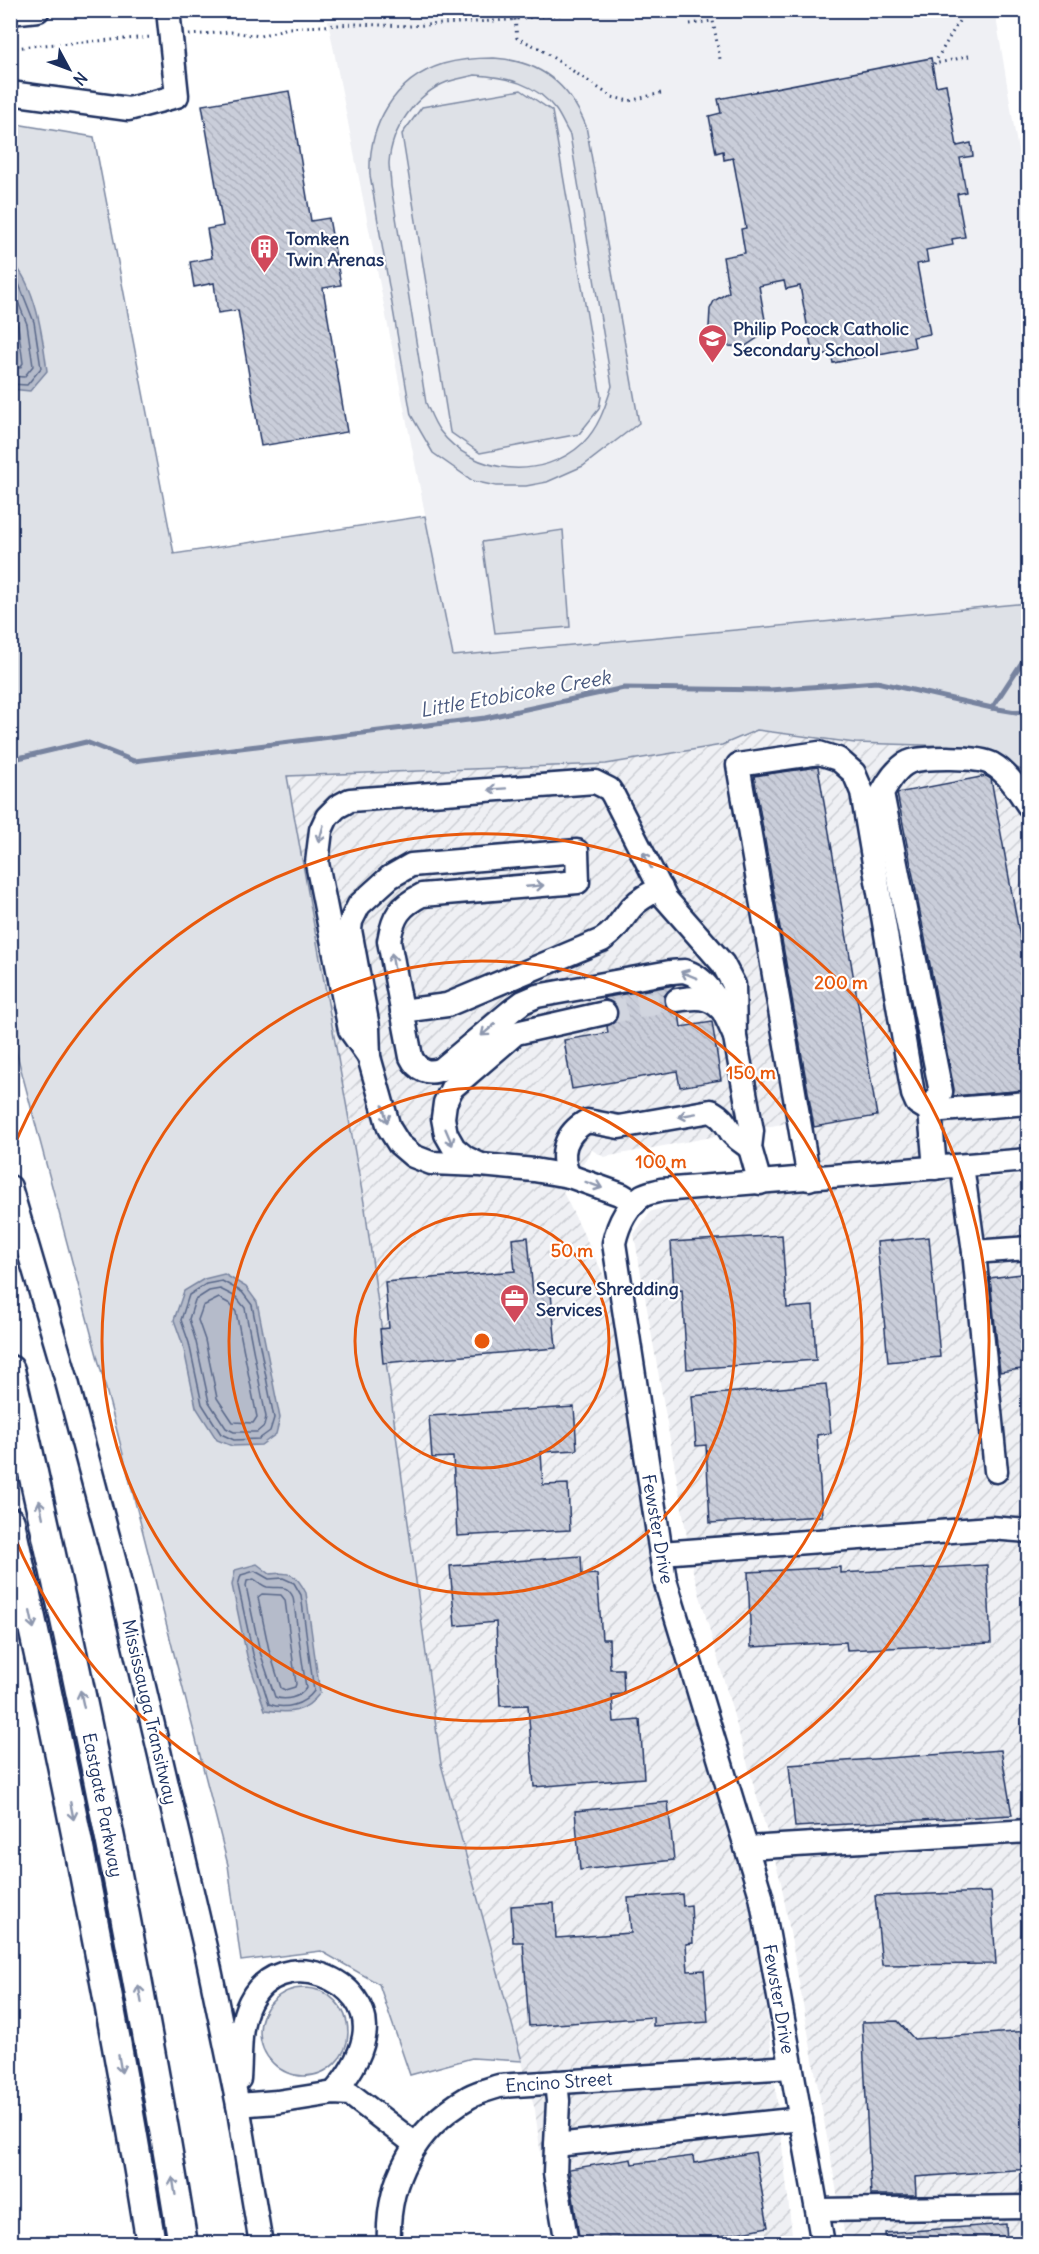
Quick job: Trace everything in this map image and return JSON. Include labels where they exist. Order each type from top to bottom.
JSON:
[{"type":"main road","name":"Eastgate Parkway","points":[[10,1370],[76,1668],[121,1895],[183,2244]]},
{"type":"main road","name":"Eastgate Parkway","points":[[10,1522],[85,1875],[132,2127],[151,2244]]},
{"type":"street","points":[[10,13],[38,10]]},
{"type":"street","points":[[10,93],[129,109],[177,96],[168,10]]},
{"type":"street","points":[[809,1179],[738,765],[819,753],[838,759],[854,773],[862,792],[913,1094],[917,1103],[930,1110],[1029,1102]]},
{"type":"street","points":[[935,1168],[930,1110],[941,1092],[882,793],[897,771],[909,762],[974,758],[989,762],[1000,769],[1012,781],[1029,805]]},
{"type":"street","points":[[369,1057],[350,1030],[317,863],[321,830],[327,817],[350,800],[595,782],[609,789],[613,795],[666,899],[730,974],[736,996],[735,1037],[752,1131],[750,1148],[760,1183]]},
{"type":"street","points":[[636,1203],[622,1195],[569,1176],[481,1165],[431,1163],[413,1156],[399,1144],[389,1128],[369,1057],[368,1027],[350,930],[354,912],[390,877],[411,865],[577,851],[578,882],[422,895],[409,902],[398,912],[391,926],[389,941],[402,1011],[411,1057],[418,1068],[429,1072],[442,1069],[523,1002],[537,996],[670,972],[685,971],[702,981],[715,995],[735,1037]]},
{"type":"street","points":[[402,1011],[447,1005],[602,940],[614,932],[632,907],[645,896],[661,888]]},
{"type":"street","points":[[677,1000],[698,997],[707,999],[723,1011]]},
{"type":"street","points":[[481,1165],[466,1158],[454,1148],[446,1134],[443,1119],[445,1103],[452,1088],[516,1033],[566,1023],[596,1014],[550,1003],[523,1002]]},
{"type":"street","points":[[569,1176],[563,1155],[565,1144],[570,1134],[587,1121],[619,1127],[711,1111],[720,1116],[731,1133],[750,1148]]},
{"type":"street","name":"Fewster Drive","points":[[823,2244],[761,1896],[665,1580],[614,1243],[618,1226],[626,1212],[642,1197],[661,1190],[1029,1160]]},
{"type":"street","points":[[962,1166],[974,1252],[996,1471]]},
{"type":"street","name":"Mississauga Transitway","points":[[10,1187],[66,1378],[115,1563],[208,1960],[238,2105],[261,2244]]},
{"type":"street","points":[[974,1252],[1029,1248]]},
{"type":"street","points":[[661,1553],[991,1528],[1029,1531]]},
{"type":"street","points":[[746,1848],[1029,1831]]},
{"type":"street","points":[[334,2093],[350,2073],[361,2048],[365,2035],[362,2011],[354,1998],[341,1986],[316,1972],[302,1970],[287,1972],[273,1978],[259,1988],[243,2020],[238,2105],[277,2102],[334,2093],[350,2094],[416,2144]]},
{"type":"street","name":"Encino Street","points":[[389,2244],[391,2200],[402,2168],[416,2144],[436,2121],[470,2096],[499,2086],[791,2067]]},
{"type":"street","points":[[556,2082],[558,2101],[555,2173],[567,2244]]},
{"type":"street","points":[[556,2145],[801,2119]]},
{"type":"street","points":[[818,2210],[1029,2207]]},
{"type":"path","points":[[10,49],[231,32],[260,36],[288,28],[355,24],[409,26],[515,19],[596,10]]},
{"type":"path","points":[[711,10],[720,59]]},
{"type":"path","points":[[962,16],[934,64],[969,56]]},
{"type":"path","points":[[515,19],[517,38],[537,47],[612,97],[629,101],[661,93]]},
{"type":"path","points":[[690,24],[713,21]]},
{"type":"shaded area","name":"Philip Pocock Catholic Secondary School","points":[[506,10],[995,11],[1028,212],[1028,603],[453,656],[328,21]]},
{"type":"shaded area","points":[[494,58],[525,64],[551,77],[571,98],[586,126],[639,423],[583,466],[547,482],[526,486],[496,486],[473,481],[433,453],[411,415],[370,175],[374,139],[379,122],[398,93],[426,71],[443,64]],"holes":[[[475,75],[520,83],[539,93],[556,110],[570,135],[612,386],[597,423],[583,443],[567,455],[529,468],[509,468],[471,457],[454,446],[434,421],[426,403],[391,186],[389,163],[391,150],[407,114],[425,95],[447,82]]]},
{"type":"shaded area","points":[[521,90],[552,111],[601,397],[599,409],[579,434],[480,453],[450,432],[402,134],[422,107]]},
{"type":"shaded area","points":[[10,123],[94,137],[174,554],[425,516],[453,656],[1028,603],[1028,772],[954,746],[855,743],[757,730],[722,745],[606,764],[287,776],[365,1208],[441,1764],[522,2061],[472,2058],[410,2075],[379,1984],[321,1951],[241,1961],[228,1865],[116,1427],[11,1032]]},
{"type":"shaded area","points":[[563,530],[570,627],[495,633],[482,542]]},
{"type":"shaded area","points":[[757,730],[855,743],[954,746],[1028,772],[1028,1147],[809,1165],[793,1122],[604,1157],[592,1150],[563,1192],[604,1276],[689,1698],[756,1914],[793,2243],[552,2243],[535,2110],[441,1764],[365,1208],[287,775],[606,764],[722,745]]},
{"type":"shaded area","points":[[1028,1175],[1028,2243],[846,2243],[781,1882],[693,1571],[634,1234],[650,1212],[683,1200]]},
{"type":"shaded area","points":[[304,1988],[321,1992],[335,2001],[344,2015],[348,2032],[344,2049],[335,2063],[321,2072],[304,2076],[287,2072],[273,2063],[264,2049],[260,2032],[264,2015],[273,2001],[287,1992]]},
{"type":"water","points":[[11,261],[27,283],[37,312],[43,343],[47,371],[30,391],[11,389]]},
{"type":"water","points":[[224,1274],[246,1287],[257,1302],[280,1418],[276,1434],[261,1445],[232,1446],[217,1440],[196,1407],[183,1345],[174,1320],[184,1291],[204,1279]]},
{"type":"water","points":[[257,1564],[270,1574],[283,1573],[296,1578],[306,1593],[320,1693],[309,1705],[296,1711],[265,1710],[247,1656],[232,1585],[235,1570]]},
{"type":"building","points":[[931,58],[936,86],[946,84],[957,146],[971,143],[973,156],[960,158],[966,192],[957,194],[965,237],[952,239],[953,245],[926,250],[928,262],[917,264],[930,334],[913,337],[915,347],[833,363],[831,353],[813,357],[800,286],[786,289],[784,281],[759,286],[765,320],[759,337],[744,347],[727,346],[719,342],[709,327],[710,309],[714,301],[729,292],[723,257],[745,253],[741,229],[746,228],[733,158],[724,160],[723,151],[716,153],[709,116],[721,113],[718,99]]},
{"type":"building","name":"Tomken Twin Arenas","points":[[289,91],[311,221],[329,218],[341,285],[323,288],[347,432],[261,446],[238,310],[218,313],[214,283],[194,287],[190,262],[212,258],[207,229],[223,226],[202,105]]},
{"type":"building","points":[[818,767],[877,1116],[814,1127],[754,776]]},
{"type":"building","points":[[986,776],[991,779],[1029,987],[1029,1090],[953,1096],[954,1089],[897,793]]},
{"type":"building","points":[[675,985],[664,996],[666,1008],[679,1013],[681,1027],[712,1022],[721,1080],[680,1087],[677,1071],[572,1089],[564,1040],[608,1033],[607,1026],[615,1022],[618,1011],[614,1003],[602,998]]},
{"type":"building","points":[[782,1235],[787,1308],[813,1306],[816,1360],[687,1369],[682,1290],[674,1291],[671,1242]]},
{"type":"building","points":[[528,1237],[533,1294],[551,1292],[556,1348],[383,1363],[380,1329],[389,1328],[385,1282],[515,1271],[512,1239]]},
{"type":"building","points":[[929,1237],[940,1357],[888,1362],[877,1242]]},
{"type":"building","points":[[1029,1273],[1029,1368],[1000,1372],[990,1278]]},
{"type":"building","points":[[826,1384],[831,1433],[817,1435],[822,1516],[710,1523],[706,1445],[696,1446],[692,1396]]},
{"type":"building","points":[[574,1407],[577,1450],[541,1452],[543,1485],[568,1484],[570,1530],[457,1536],[453,1457],[432,1458],[429,1416]]},
{"type":"building","points":[[581,1556],[582,1575],[597,1574],[602,1639],[609,1639],[610,1669],[623,1669],[624,1694],[612,1695],[614,1722],[640,1720],[644,1778],[534,1787],[528,1705],[500,1706],[496,1622],[455,1626],[450,1566]]},
{"type":"building","points":[[987,1565],[991,1643],[847,1650],[846,1642],[751,1647],[748,1572],[840,1567],[840,1573]]},
{"type":"building","points":[[1001,1750],[1012,1815],[795,1827],[789,1765]]},
{"type":"building","points":[[668,1802],[674,1860],[580,1870],[575,1811]]},
{"type":"building","points":[[991,1892],[996,1964],[882,1965],[875,1896]]},
{"type":"building","points":[[682,1894],[683,1906],[691,1905],[693,1943],[686,1944],[688,1971],[704,1970],[708,2022],[653,2026],[653,2017],[529,2026],[523,1942],[513,1942],[511,1906],[554,1903],[556,1938],[631,1933],[628,1898]]},
{"type":"building","points":[[898,2021],[914,2039],[1029,2031],[1029,2169],[915,2177],[916,2195],[871,2195],[862,2022]]},
{"type":"building","points":[[755,2152],[768,2227],[681,2244],[580,2244],[569,2169],[631,2159],[632,2164],[693,2156],[694,2163]]},
{"type":"building","points":[[1006,2224],[1007,2244],[886,2244],[885,2233]]},
{"type":"waterway","points":[[992,708],[1028,653]]},
{"type":"waterway","name":"Little Etobicoke Creek","points":[[10,760],[86,742],[134,761],[485,718],[624,688],[770,690],[877,682],[1028,714]]},
{"type":"tunnel","points":[[605,1013],[677,1000]]},
{"type":"place","name":"Tomken Twin Arenas","points":[[265,274]]},
{"type":"place","name":"Philip Pocock Catholic Secondary School","points":[[712,364]]},
{"type":"place","name":"Secure Shredding Services","points":[[515,1324]]}]
